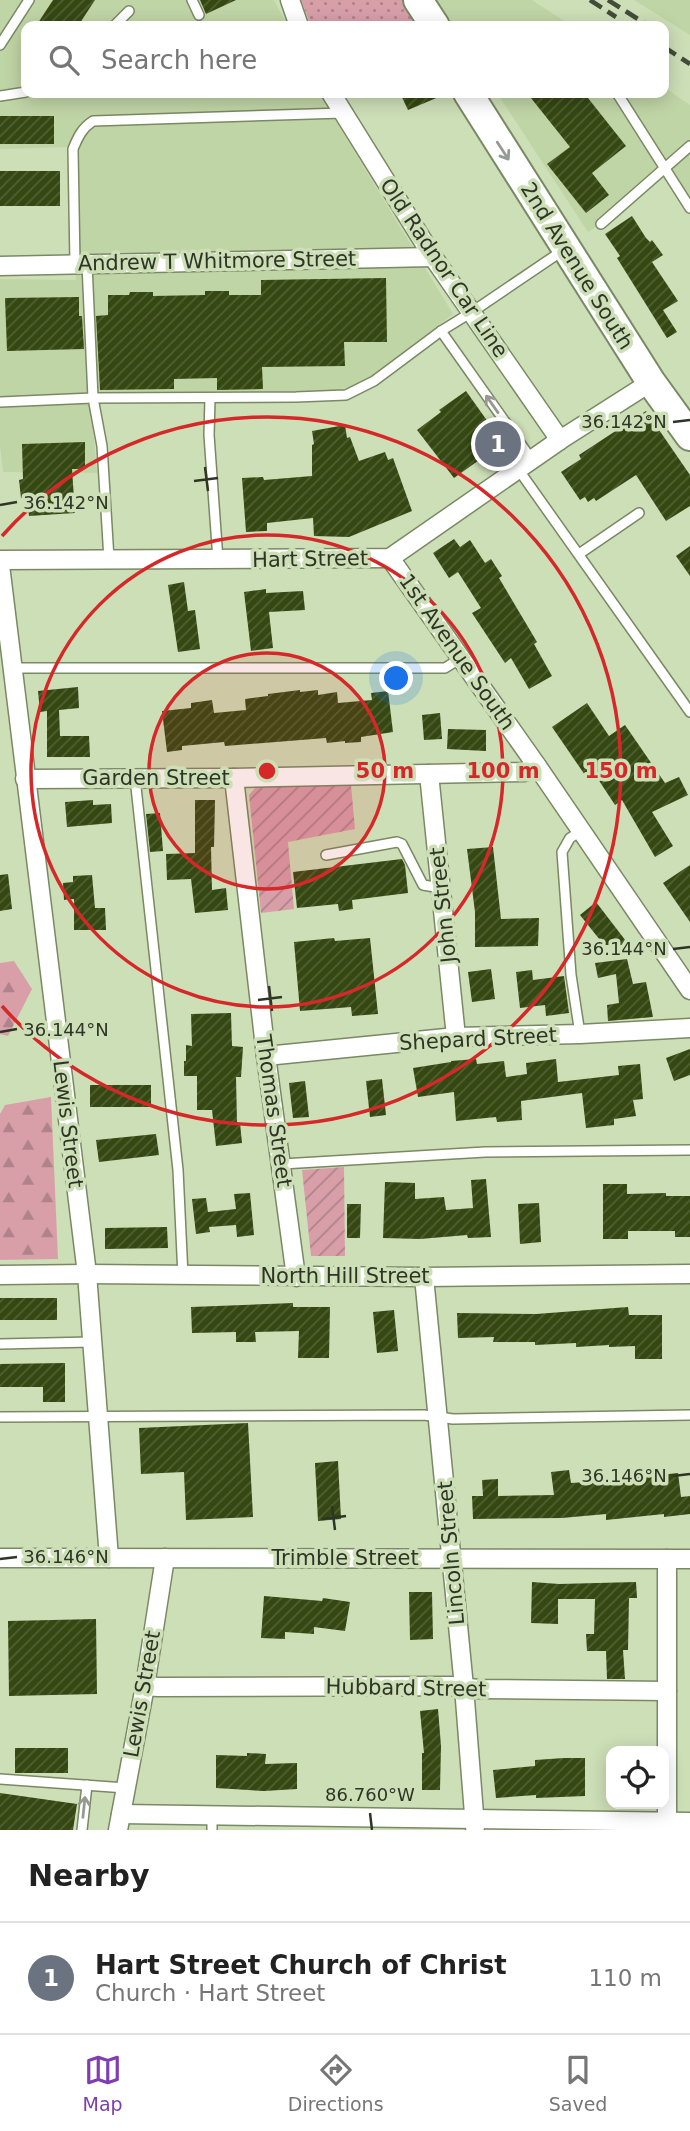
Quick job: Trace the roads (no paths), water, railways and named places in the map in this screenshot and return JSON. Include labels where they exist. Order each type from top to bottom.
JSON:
[{"type":"main road","points":[[418,0],[432,21]]},
{"type":"main road","name":"2nd Avenue South","points":[[471,98],[650,382],[690,436]]},
{"type":"street","points":[[290,0],[297,21]]},
{"type":"street","name":"Old Radnor Car Line","points":[[334,98],[433,257],[560,440]]},
{"type":"street","name":"Andrew T Whitmore Street","points":[[0,266],[433,257]]},
{"type":"street","name":"Hart Street","points":[[0,563],[109,559],[390,558],[560,440],[650,382]]},
{"type":"street","name":"1st Avenue South","points":[[390,558],[690,990]]},
{"type":"street","name":"Lewis Street","points":[[0,563],[87,1274],[109,1558]]},
{"type":"street","name":"Garden Street","points":[[25,779],[524,772],[537,766]]},
{"type":"street","name":"John Street","points":[[429,774],[456,1037]]},
{"type":"street","name":"Thomas Street","points":[[234,778],[266,1056],[296,1276]]},
{"type":"street","name":"Shepard Street","points":[[266,1056],[456,1037],[690,1028]]},
{"type":"street","name":"North Hill Street","points":[[0,1275],[424,1277],[690,1273]]},
{"type":"street","name":"Lincoln Street","points":[[424,1277],[475,1824]]},
{"type":"street","name":"Trimble Street","points":[[0,1558],[690,1559]]},
{"type":"street","name":"Lewis Street","points":[[120,1822],[145,1686],[164,1558]]},
{"type":"street","points":[[667,1559],[667,1826]]},
{"type":"street","name":"Hubbard Street","points":[[145,1686],[667,1691]]},
{"type":"street","points":[[120,1822],[667,1826],[690,1822]]},
{"type":"lane","points":[[0,45],[29,0]]},
{"type":"lane","points":[[192,0],[199,15]]},
{"type":"lane","points":[[119,21],[129,11]]},
{"type":"lane","points":[[0,96],[21,93]]},
{"type":"lane","points":[[620,98],[690,208]]},
{"type":"lane","points":[[109,559],[102,446],[93,398],[81,264],[73,149],[79,135],[93,121],[343,113]]},
{"type":"lane","points":[[601,224],[690,146]]},
{"type":"lane","points":[[0,402],[93,398],[346,395],[374,381],[441,331],[566,248]]},
{"type":"lane","points":[[441,331],[579,554],[690,712]]},
{"type":"lane","points":[[210,398],[209,435],[218,560]]},
{"type":"lane","points":[[579,554],[639,513]]},
{"type":"lane","points":[[14,668],[445,668],[461,658]]},
{"type":"lane","points":[[135,778],[178,1170],[183,1276]]},
{"type":"lane","points":[[580,1034],[571,975],[562,852],[570,838],[581,831]]},
{"type":"lane","points":[[326,855],[397,842],[402,844],[423,885],[441,888]]},
{"type":"lane","points":[[282,1164],[485,1152],[690,1150]]},
{"type":"lane","points":[[0,1343],[92,1342]]},
{"type":"lane","points":[[0,1417],[424,1415],[453,1419],[690,1415]]},
{"type":"lane","points":[[0,1779],[126,1788]]},
{"type":"lane","points":[[82,1830],[87,1785]]},
{"type":"railway","points":[[590,0],[616,17]]},
{"type":"railway","points":[[608,0],[641,21]]},
{"type":"railway","points":[[669,50],[690,64]]},
{"type":"place","name":"Hart Street Church of Christ","points":[[498,444]]}]
